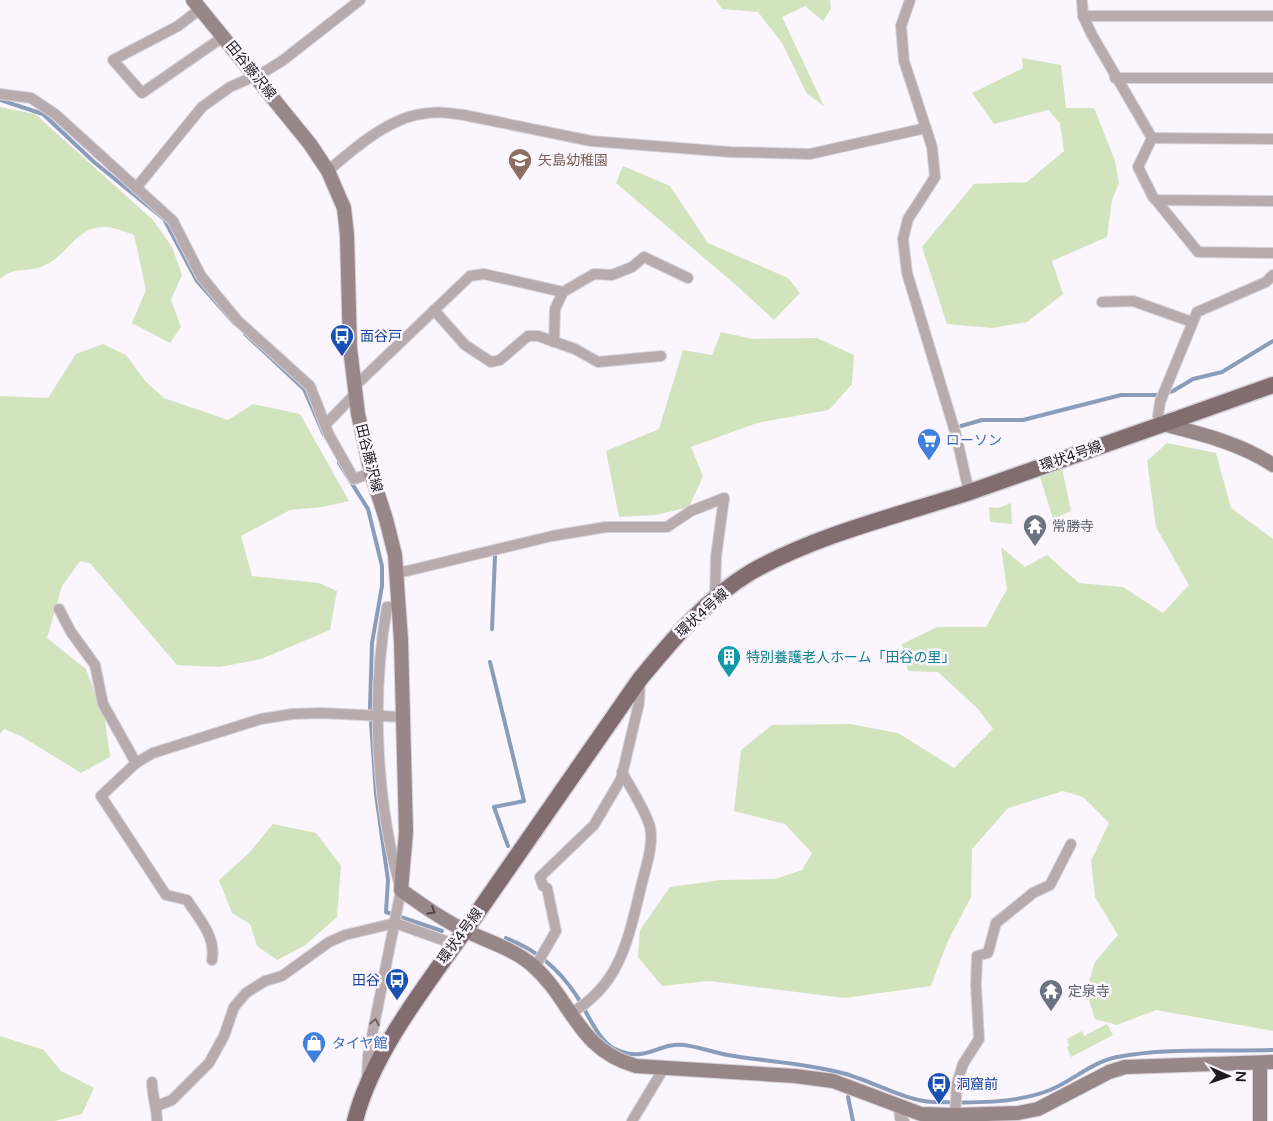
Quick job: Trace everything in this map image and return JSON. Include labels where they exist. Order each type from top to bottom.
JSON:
[{"type":"main road","name":"環状4号線","points":[[355,1121],[366,1088],[392,1039],[425,985],[640,679],[675,636],[714,598],[752,572],[809,545],[968,492],[1273,385]]},
{"type":"street","points":[[136,188],[202,108],[230,87],[255,76],[282,60],[360,0]]},
{"type":"street","points":[[910,0],[902,26],[904,61],[932,147],[935,177],[908,219],[903,239],[907,273],[956,435],[968,492]]},
{"type":"street","points":[[1082,0],[1083,16],[1115,78],[1152,138]]},
{"type":"street","points":[[197,4],[178,26],[113,60],[142,93],[224,37]]},
{"type":"street","name":"田谷藤沢線","points":[[197,4],[291,119],[328,171],[339,193],[347,222],[347,301],[355,390],[362,440],[370,473],[390,533],[396,572],[406,832],[401,890]]},
{"type":"street","points":[[1083,16],[1273,16]]},
{"type":"street","points":[[1115,78],[1273,78]]},
{"type":"street","points":[[0,94],[31,98],[55,114],[173,221],[201,276],[238,321],[310,386],[329,435],[354,479],[370,473]]},
{"type":"street","points":[[328,171],[355,147],[403,119],[422,114],[443,112],[612,144],[730,152],[810,154],[926,128]]},
{"type":"street","points":[[1152,138],[1273,139]]},
{"type":"street","points":[[1152,138],[1138,167],[1156,200],[1198,252],[1273,254]]},
{"type":"street","points":[[1156,200],[1273,202]]},
{"type":"street","points":[[554,342],[555,310],[563,292],[594,274],[612,275],[632,267],[644,258],[688,278]]},
{"type":"street","points":[[326,424],[355,390],[470,276],[484,274],[563,292]]},
{"type":"street","points":[[1273,275],[1266,282],[1200,310],[1192,322],[1167,385],[1158,416],[1163,424],[1216,438],[1260,456],[1273,465]]},
{"type":"street","points":[[1102,302],[1133,301],[1192,322]]},
{"type":"street","points":[[434,310],[465,345],[491,362],[500,360],[528,336],[538,336],[575,349],[598,362],[661,356]]},
{"type":"street","points":[[396,572],[408,571],[552,536],[606,527],[667,527],[692,511],[724,498],[716,557],[714,598]]},
{"type":"street","points":[[366,1088],[368,1056],[401,890],[394,866],[372,716],[380,642],[387,607],[398,606]]},
{"type":"street","points":[[59,609],[71,632],[95,665],[103,704],[136,763]]},
{"type":"street","points":[[537,964],[556,931],[547,888],[543,886],[540,877],[594,825],[620,779],[639,703],[640,679]]},
{"type":"street","points":[[212,960],[212,944],[202,920],[187,900],[166,895],[101,796],[136,763],[153,753],[261,719],[292,714],[403,717]]},
{"type":"street","points":[[579,1009],[619,963],[626,947],[648,859],[650,826],[622,772]]},
{"type":"street","points":[[956,1106],[957,1083],[963,1064],[980,1039],[976,985],[977,956],[988,953],[996,923],[1033,893],[1050,884],[1071,844]]},
{"type":"street","points":[[401,890],[464,930],[537,964],[547,978],[579,1009],[602,1051],[618,1061],[636,1066],[795,1076],[833,1081],[921,1114],[956,1106],[1013,1113],[1038,1109],[1109,1072],[1125,1067],[1267,1063],[1260,1121]]},
{"type":"street","points":[[157,1106],[172,1100],[209,1062],[224,1036],[234,1007],[246,993],[265,981],[282,976],[329,942],[345,935],[396,922],[454,944]]},
{"type":"street","points":[[632,1121],[664,1068]]},
{"type":"street","points":[[152,1082],[152,1095],[157,1106],[157,1121]]},
{"type":"street","points":[[899,1106],[900,1118],[904,1121]]},
{"type":"green space","points":[[716,0],[830,0],[831,9],[823,21],[805,6],[782,17],[824,106],[807,94],[782,43],[758,12],[722,9]]},
{"type":"green space","points":[[1022,58],[1061,65],[1066,108],[1094,108],[1115,161],[1119,183],[1112,200],[1107,237],[1052,261],[1063,294],[1027,322],[992,328],[947,324],[922,247],[974,184],[1027,182],[1064,151],[1060,123],[1048,110],[994,124],[972,93],[1023,68]]},
{"type":"green space","points":[[0,107],[35,114],[153,220],[172,247],[182,275],[171,300],[181,327],[170,343],[132,323],[146,290],[134,235],[121,230],[107,227],[87,231],[50,263],[34,269],[10,272],[0,279]]},
{"type":"green space","points":[[623,166],[670,186],[708,243],[788,278],[800,293],[774,320],[616,183]]},
{"type":"green space","points":[[721,332],[753,339],[817,338],[854,355],[852,384],[829,410],[757,423],[691,447],[703,476],[689,507],[656,515],[619,517],[606,451],[659,429],[683,350],[712,355]]},
{"type":"green space","points":[[103,344],[126,355],[146,382],[164,398],[228,420],[253,404],[300,414],[349,501],[322,507],[290,510],[241,536],[252,576],[319,583],[337,591],[330,630],[261,659],[220,667],[177,665],[90,563],[80,561],[62,586],[47,638],[86,669],[105,720],[110,757],[81,773],[21,736],[4,729],[0,734],[0,396],[48,398],[76,354]]},
{"type":"green space","points":[[1167,443],[1216,453],[1231,508],[1273,539],[1273,1031],[1156,1010],[1117,1025],[1095,1019],[1086,991],[1095,962],[1118,935],[1095,897],[1091,861],[1109,823],[1083,797],[1063,791],[1008,808],[972,849],[971,897],[947,943],[931,986],[845,998],[709,981],[662,986],[638,957],[640,930],[670,887],[721,880],[775,879],[802,870],[812,853],[785,824],[734,811],[741,750],[772,725],[850,724],[898,733],[954,768],[993,729],[978,709],[938,672],[908,671],[902,644],[937,627],[986,627],[1007,589],[1001,547],[1025,567],[1047,555],[1079,583],[1123,587],[1163,613],[1189,585],[1156,527],[1147,461]]},
{"type":"green space","points":[[1062,468],[1071,511],[1053,519],[1040,477]]},
{"type":"green space","points":[[1011,503],[1012,524],[990,522],[989,507],[998,508]]},
{"type":"green space","points":[[273,824],[316,833],[341,866],[337,917],[304,946],[277,960],[257,946],[250,924],[232,913],[219,880],[249,853]]},
{"type":"green space","points":[[1107,1024],[1113,1035],[1071,1057],[1067,1047],[1069,1046],[1067,1039],[1082,1031],[1084,1036]]},
{"type":"green space","points":[[0,1036],[44,1050],[61,1071],[94,1088],[82,1114],[55,1121],[0,1121]]},
{"type":"waterway","points":[[0,100],[43,114],[94,162],[164,219],[197,281],[235,324]]},
{"type":"waterway","points":[[245,334],[304,389],[324,435]]},
{"type":"waterway","points":[[961,426],[982,420],[1023,420],[1121,395],[1157,395],[1173,391],[1193,379],[1222,372],[1273,341]]},
{"type":"waterway","points":[[339,463],[368,509],[382,566],[382,586],[372,643],[370,707],[376,794],[388,880],[386,912],[442,931]]},
{"type":"waterway","points":[[492,629],[495,556]]},
{"type":"waterway","points":[[490,662],[524,801],[494,807],[508,846]]},
{"type":"waterway","points":[[506,938],[527,948],[554,968],[576,995],[603,1039],[615,1049],[626,1053],[644,1054],[667,1046],[690,1046],[728,1055],[828,1070],[853,1076],[922,1101],[977,1102],[1008,1100],[1036,1095],[1050,1090],[1108,1059],[1136,1054],[1175,1051],[1273,1050]]},
{"type":"waterway","points":[[848,1097],[853,1121]]},
{"type":"place","name":"矢島幼稚園","points":[[520,181]]},
{"type":"place","name":"面谷戸","points":[[342,357]]},
{"type":"place","name":"ローソン","points":[[929,461]]},
{"type":"place","name":"常勝寺","points":[[1035,547]]},
{"type":"place","name":"特別養護老人ホーム「田谷の里」","points":[[729,678]]},
{"type":"place","name":"田谷","points":[[397,1001]]},
{"type":"place","name":"定泉寺","points":[[1051,1012]]},
{"type":"place","name":"タイヤ館","points":[[314,1064]]},
{"type":"place","name":"洞窟前","points":[[939,1105]]}]
